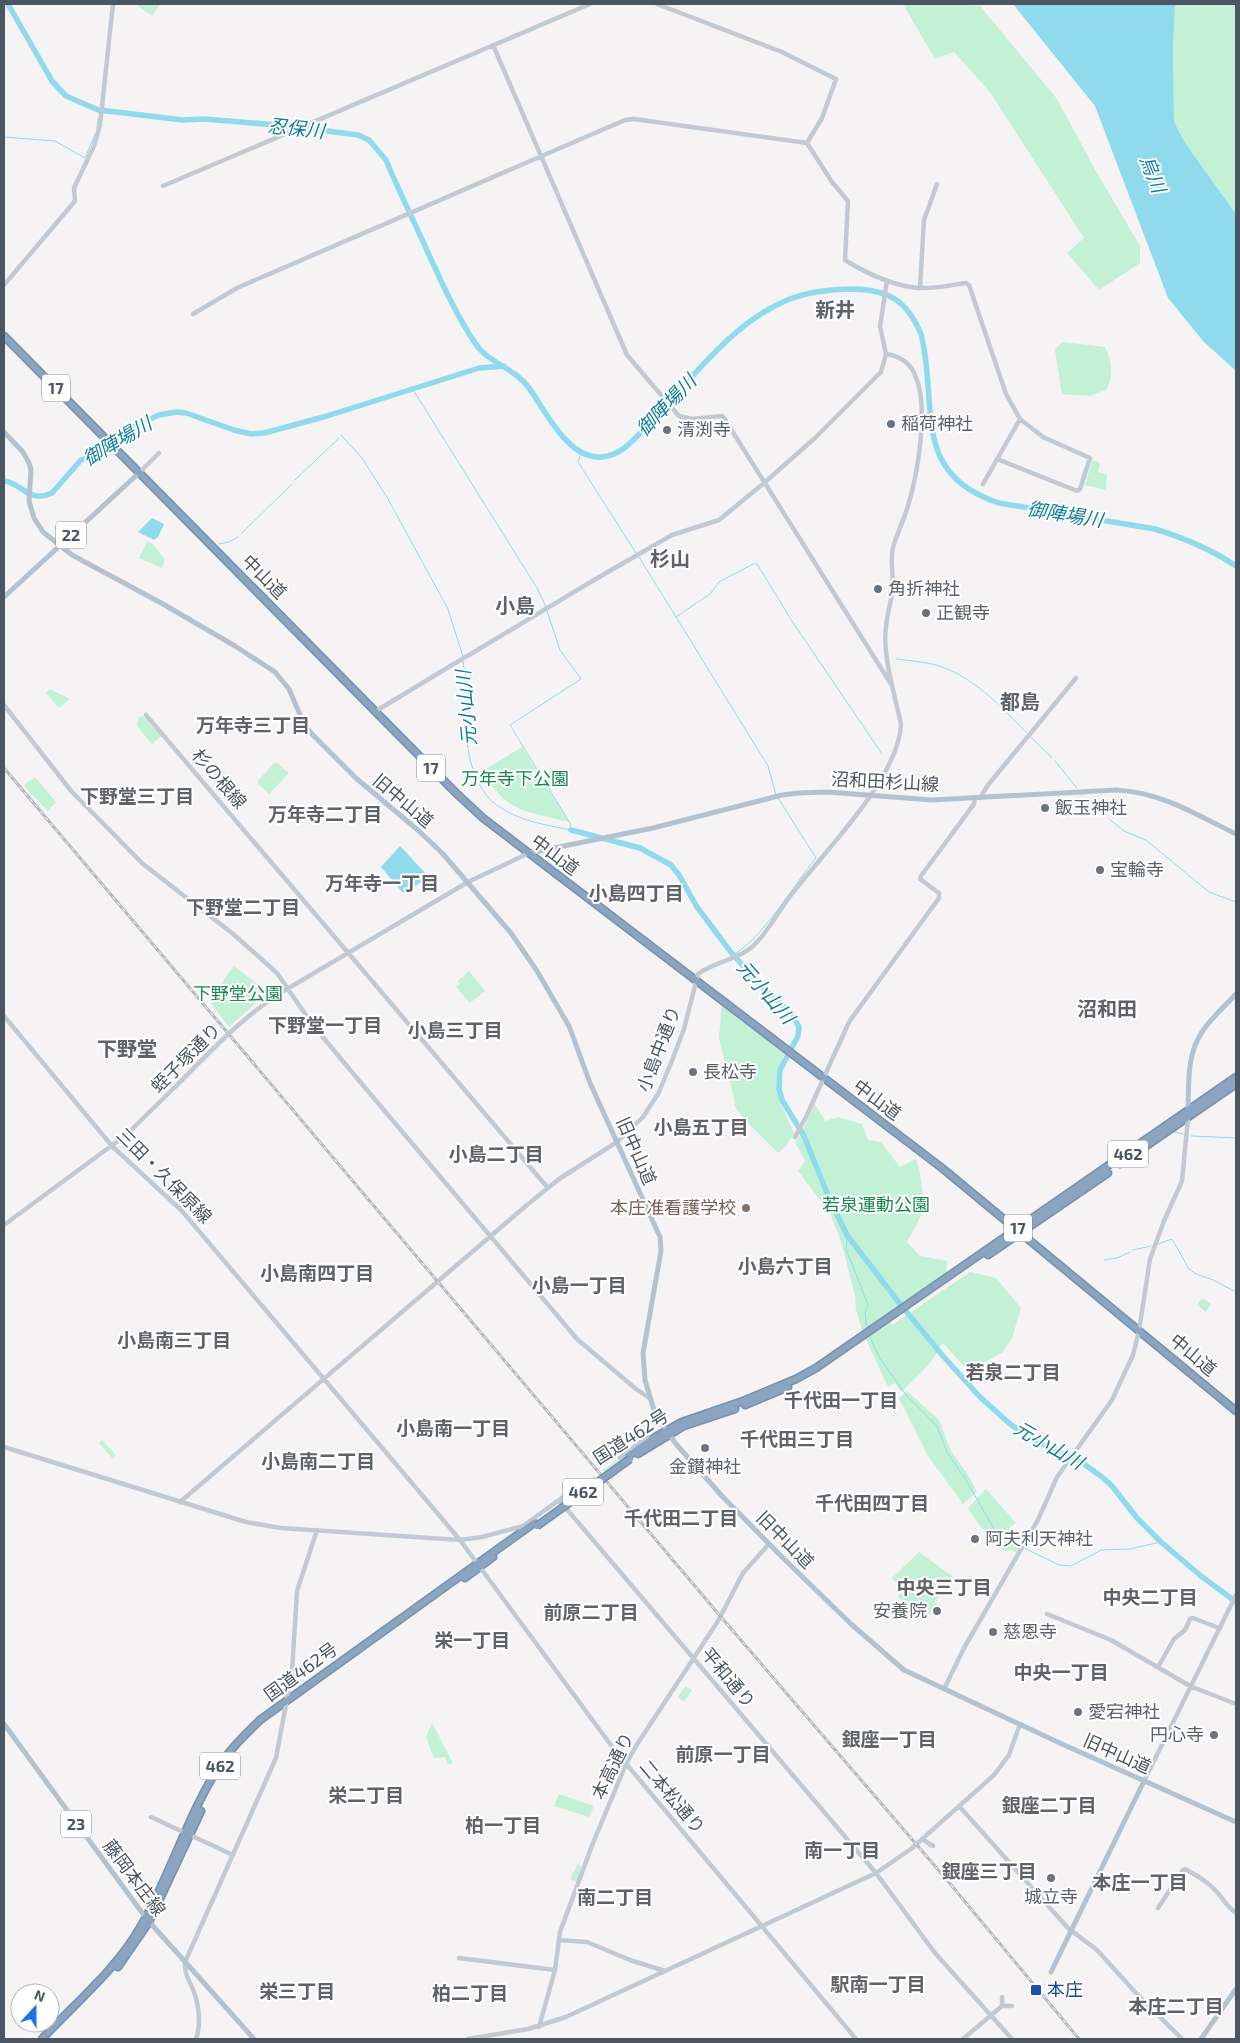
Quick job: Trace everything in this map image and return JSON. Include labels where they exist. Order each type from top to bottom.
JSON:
[{"type":"highway","name":"中山道","points":[[4,336],[456,793],[494,828],[941,1167],[1020,1230],[1236,1411]]},
{"type":"highway","name":"国道462号","points":[[1188,1115],[1236,1077]]},
{"type":"highway","name":"国道462号","points":[[47,2039],[105,1981],[126,1957],[147,1920],[211,1790],[237,1748],[288,1702],[629,1457],[667,1432],[698,1415],[744,1401],[796,1379],[863,1339],[1236,1084]]},
{"type":"highway","name":"国道462号","points":[[42,2039],[107,1974],[147,1920]]},
{"type":"main road","name":"旧中山道","points":[[4,432],[28,460],[31,470],[28,494],[31,510],[43,532],[59,547],[235,646],[275,672],[290,689],[306,726],[331,755],[370,791],[420,832],[468,882],[512,933],[558,1006],[573,1036],[590,1083],[657,1229],[661,1245],[643,1352],[645,1380],[650,1398],[667,1432],[722,1496],[833,1607],[897,1664],[909,1672],[1236,1822]]},
{"type":"main road","name":"22","points":[[4,597],[139,473]]},
{"type":"main road","name":"沼和田杉山線","points":[[529,853],[617,836],[782,796],[827,792],[932,800],[1107,790],[1137,791],[1170,801],[1236,834]]},
{"type":"main road","points":[[1188,1115],[1190,1064],[1194,1047],[1206,1026],[1236,994]]},
{"type":"main road","name":"藤岡本庄線","points":[[4,1724],[147,1920],[254,2039]]},
{"type":"main road","points":[[1048,1970],[1071,1930],[1144,1781]]},
{"type":"main road","points":[[1201,2039],[1236,1989]]},
{"type":"street","points":[[4,285],[75,201],[74,188],[99,132],[113,4]]},
{"type":"street","points":[[163,186],[590,4]]},
{"type":"street","points":[[657,4],[782,52],[836,79],[822,118],[807,143]]},
{"type":"street","points":[[493,45],[627,356],[679,416],[692,419],[722,416],[892,686]]},
{"type":"street","points":[[193,314],[237,288],[630,119],[807,143],[832,182],[848,201],[845,260],[887,280],[920,288],[966,283],[969,285],[1006,394],[1020,419],[1042,437],[1090,458],[1080,489],[1077,491],[997,459]]},
{"type":"street","points":[[920,288],[924,220],[937,184]]},
{"type":"street","points":[[376,711],[637,554],[672,535],[720,520],[764,483],[878,376],[884,366],[886,354],[880,326],[887,280]]},
{"type":"street","points":[[696,981],[698,974],[705,969],[735,957],[752,947],[760,938],[790,896],[870,795],[896,749],[901,724],[892,686],[885,632],[893,585],[893,549],[909,502],[919,450],[922,399],[916,375],[911,366],[897,356],[886,354]]},
{"type":"street","points":[[983,484],[1020,419]]},
{"type":"street","points":[[139,473],[159,453]]},
{"type":"street","points":[[795,1137],[801,1128],[849,1022],[939,898],[940,893],[920,879],[921,876],[978,798],[1076,678]]},
{"type":"street","points":[[4,705],[72,792],[143,864],[266,961],[289,988],[312,1024],[578,1339],[636,1389],[650,1398]]},
{"type":"street","name":"杉の根線","points":[[146,715],[349,953]]},
{"type":"street","name":"蛭子塚通り","points":[[4,1225],[139,1124],[234,1029],[258,1009],[282,992],[468,882],[529,853]]},
{"type":"street","points":[[349,953],[548,1188]]},
{"type":"street","name":"小島中通り","points":[[180,1502],[548,1188],[570,1171],[616,1142],[643,1117],[658,1094],[684,1029],[696,981]]},
{"type":"street","name":"三田・久保原線","points":[[4,1016],[112,1146],[182,1211],[460,1540]]},
{"type":"street","points":[[944,1689],[964,1648],[1038,1520],[1056,1477],[1112,1400],[1133,1355],[1140,1331],[1150,1260],[1164,1221],[1182,1181],[1188,1115]]},
{"type":"street","points":[[620,1458],[647,1437]]},
{"type":"street","points":[[4,1447],[39,1456],[254,1524],[460,1540],[482,1537],[523,1526],[577,1487]]},
{"type":"street","name":"平和通り","points":[[559,1500],[876,1873],[935,1953],[1012,2039]]},
{"type":"street","points":[[196,2039],[199,2017],[194,1994],[186,1974],[185,1962],[274,1765],[288,1702],[292,1672],[297,1591],[317,1530]]},
{"type":"street","name":"二本松通り","points":[[460,1540],[626,1764],[856,2039]]},
{"type":"street","name":"本高通り","points":[[539,2026],[556,1970],[560,1932],[578,1881],[626,1764],[718,1621],[743,1573],[769,1544]]},
{"type":"street","points":[[1144,1781],[1236,1595]]},
{"type":"street","points":[[1047,1614],[1111,1640],[1190,1686],[1236,1704]]},
{"type":"street","points":[[1158,1667],[1174,1639],[1183,1633],[1192,1618],[1219,1628]]},
{"type":"street","points":[[468,2039],[539,2026],[566,2017],[876,1873],[897,1860],[994,1775],[1005,1761],[1020,1724]]},
{"type":"street","points":[[959,1806],[1071,1930],[1097,1950],[1135,1992],[1182,2039]]},
{"type":"street","points":[[151,1817],[233,1855]]},
{"type":"street","points":[[924,1837],[933,1846]]},
{"type":"street","points":[[1158,1908],[1182,1870],[1185,1869],[1208,1883],[1217,1891],[1228,1907],[1236,1913]]},
{"type":"street","points":[[559,1940],[587,1942],[630,1960],[665,1971]]},
{"type":"street","points":[[459,1958],[556,1970]]},
{"type":"street","points":[[1049,1985],[1056,1993]]},
{"type":"street","points":[[1002,1997],[1002,2006]]},
{"type":"street","points":[[963,2039],[1002,2006],[1012,2006]]},
{"type":"green space","points":[[136,4],[160,4],[152,16]]},
{"type":"green space","points":[[903,4],[980,6],[1057,99],[1093,166],[1140,246],[1140,263],[1099,290],[1067,253],[1084,238],[990,92],[954,52],[935,59]]},
{"type":"green space","points":[[1175,4],[1236,4],[1236,214],[1185,143],[1174,122],[1173,48]]},
{"type":"green space","points":[[1062,342],[1105,347],[1111,368],[1109,385],[1106,390],[1089,396],[1062,394],[1055,350]]},
{"type":"green space","points":[[1092,461],[1100,463],[1098,472],[1107,475],[1106,490],[1085,485]]},
{"type":"green space","points":[[147,541],[153,544],[165,560],[162,568],[139,558]]},
{"type":"green space","points":[[50,689],[70,699],[59,708],[46,693]]},
{"type":"green space","points":[[143,716],[161,736],[152,744],[137,726],[139,717]]},
{"type":"green space","name":"万年寺下公園","points":[[522,747],[569,822],[529,812],[509,803],[500,795],[483,771]]},
{"type":"green space","points":[[274,763],[277,763],[289,773],[269,794],[258,784],[258,781]]},
{"type":"green space","points":[[35,777],[56,802],[48,811],[25,787],[25,784]]},
{"type":"green space","name":"下野堂公園","points":[[234,966],[257,984],[265,995],[229,1027],[209,1001]]},
{"type":"green space","points":[[469,971],[485,991],[470,1003],[456,987],[460,984],[458,981]]},
{"type":"green space","points":[[722,1003],[785,1053],[777,1076],[778,1094],[794,1134],[778,1153],[744,1119],[734,1105],[735,1102],[719,1038]]},
{"type":"green space","name":"若泉運動公園","points":[[815,1104],[825,1121],[838,1117],[862,1124],[868,1140],[881,1142],[900,1167],[916,1159],[925,1208],[907,1242],[920,1256],[947,1261],[946,1278],[886,1318],[892,1325],[970,1272],[996,1278],[1021,1308],[1012,1338],[1003,1352],[985,1362],[974,1378],[942,1344],[929,1364],[901,1392],[895,1383],[888,1387],[863,1333],[841,1242],[830,1213],[798,1171],[805,1161],[795,1142]]},
{"type":"green space","points":[[1202,1298],[1211,1304],[1206,1312],[1197,1305]]},
{"type":"green space","points":[[907,1391],[939,1420],[951,1451],[970,1478],[977,1492],[963,1504],[928,1456],[899,1398]]},
{"type":"green space","points":[[102,1440],[116,1455],[113,1459],[99,1443]]},
{"type":"green space","points":[[624,1456],[629,1462],[622,1467],[612,1480],[603,1470]]},
{"type":"green space","points":[[594,1476],[601,1485],[568,1506],[562,1500]]},
{"type":"green space","points":[[986,1489],[1016,1523],[1010,1527],[1008,1535],[1021,1545],[1017,1553],[1012,1550],[1004,1551],[979,1525],[968,1508]]},
{"type":"green space","points":[[919,1552],[956,1579],[935,1601],[937,1605],[925,1620],[898,1597],[903,1591],[892,1578]]},
{"type":"green space","points":[[685,1686],[692,1690],[684,1702],[678,1697]]},
{"type":"green space","points":[[432,1723],[453,1763],[448,1765],[445,1757],[434,1758],[426,1737]]},
{"type":"green space","points":[[559,1794],[594,1806],[589,1817],[554,1806]]},
{"type":"green space","points":[[578,1864],[582,1866],[576,1882],[570,1879]]},
{"type":"water","name":"烏川","points":[[1013,4],[1175,4],[1173,48],[1174,122],[1185,143],[1236,214],[1236,371],[1204,342],[1168,298],[1095,106]]},
{"type":"water","points":[[152,518],[164,524],[158,537],[154,540],[138,532]]},
{"type":"water","points":[[400,846],[429,877],[405,893],[402,892],[381,867]]},
{"type":"waterway","name":"御陣場川","points":[[8,4],[52,81],[66,96],[99,110],[183,120],[204,119],[289,126],[358,135],[369,140],[386,160],[448,296],[475,343],[487,356],[523,381],[559,432],[568,443],[579,451],[590,456],[602,457],[610,456],[623,449],[649,424],[712,355],[746,324],[765,311],[785,301],[810,293],[855,289],[867,290],[887,295],[896,300],[910,313],[916,323],[921,334],[926,360],[933,434],[940,455],[951,474],[971,490],[999,503],[1155,529],[1197,544],[1236,566]]},
{"type":"waterway","points":[[97,128],[98,119]]},
{"type":"waterway","points":[[4,137],[55,141],[85,158],[95,134]]},
{"type":"waterway","name":"御陣場川","points":[[4,481],[10,482],[25,492],[37,496],[52,493],[81,460],[97,454],[129,429],[159,415],[176,412],[186,413],[234,430],[251,434],[264,433],[327,416],[479,368],[504,366]]},
{"type":"waterway","points":[[412,388],[537,588],[546,607]]},
{"type":"waterway","name":"元小山川","points":[[341,435],[362,458],[388,499],[448,609],[463,657]]},
{"type":"waterway","name":"元小山川","points":[[295,480],[339,438]]},
{"type":"waterway","points":[[581,453],[578,462],[636,553]]},
{"type":"waterway","name":"元小山川","points":[[242,533],[292,484]]},
{"type":"waterway","name":"元小山川","points":[[219,544],[229,542],[238,537]]},
{"type":"waterway","points":[[639,557],[768,766],[776,795]]},
{"type":"waterway","points":[[676,617],[710,594],[719,582],[753,564],[757,564],[792,621],[882,754]]},
{"type":"waterway","points":[[463,661],[469,704],[468,749],[474,773],[482,788],[492,801],[506,811],[533,822],[571,830],[570,823],[510,725],[581,679],[560,650],[547,611]]},
{"type":"waterway","points":[[896,659],[933,664],[968,680],[989,696],[1027,733]]},
{"type":"waterway","points":[[1031,737],[1052,758]]},
{"type":"waterway","points":[[1055,761],[1077,788]]},
{"type":"waterway","points":[[733,955],[755,937],[777,911],[816,858],[778,798]]},
{"type":"waterway","points":[[1109,819],[1124,831],[1146,840],[1209,892],[1236,902]]},
{"type":"waterway","name":"元小山川","points":[[571,830],[640,848],[671,865],[679,875],[697,907],[730,951],[764,989],[792,1014],[799,1027],[798,1036],[780,1070],[779,1089],[782,1100],[804,1136],[829,1198],[847,1235],[943,1356],[980,1397],[1010,1424],[1033,1440],[1080,1461],[1102,1477],[1112,1486],[1137,1518],[1161,1542],[1201,1576],[1236,1602]]},
{"type":"waterway","points":[[1175,1132],[1183,1134]]},
{"type":"waterway","points":[[1191,1136],[1236,1138]]},
{"type":"waterway","points":[[847,1235],[846,1249],[868,1305],[865,1313],[867,1329]]},
{"type":"waterway","points":[[1158,1244],[1172,1239],[1189,1269],[1236,1292]]},
{"type":"waterway","points":[[1133,1250],[1151,1246]]},
{"type":"waterway","points":[[1104,1260],[1117,1258],[1130,1252]]},
{"type":"waterway","points":[[869,1335],[879,1357],[906,1395],[937,1426],[947,1452],[966,1480],[996,1532],[1020,1546]]},
{"type":"waterway","points":[[1024,1548],[1059,1565],[1071,1566],[1101,1550],[1129,1549],[1161,1542]]},
{"type":"railway","points":[[4,768],[721,1617],[947,1880],[1079,2039]]},
{"type":"place","name":"稲荷神社","points":[[891,424]]},
{"type":"place","name":"清渕寺","points":[[667,430]]},
{"type":"place","name":"角折神社","points":[[878,589]]},
{"type":"place","name":"正観寺","points":[[926,613]]},
{"type":"place","name":"飯玉神社","points":[[1045,808]]},
{"type":"place","name":"宝輪寺","points":[[1100,870]]},
{"type":"place","name":"長松寺","points":[[693,1072]]},
{"type":"place","name":"本庄准看護学校","points":[[746,1208]]},
{"type":"place","name":"金鑚神社","points":[[705,1448]]},
{"type":"place","name":"阿夫利天神社","points":[[975,1539]]},
{"type":"place","name":"安養院","points":[[937,1611]]},
{"type":"place","name":"慈恩寺","points":[[993,1632]]},
{"type":"place","name":"愛宕神社","points":[[1078,1712]]},
{"type":"place","name":"円心寺","points":[[1214,1735]]},
{"type":"place","name":"城立寺","points":[[1051,1878]]},
{"type":"place","name":"本庄","points":[[1036,1990]]},
{"type":"district","name":"新井","points":[[835,310]]},
{"type":"district","name":"杉山","points":[[670,559]]},
{"type":"district","name":"小島","points":[[515,606]]},
{"type":"district","name":"都島","points":[[1020,702]]},
{"type":"district","name":"万年寺三丁目","points":[[253,725]]},
{"type":"district","name":"下野堂三丁目","points":[[137,796]]},
{"type":"district","name":"万年寺二丁目","points":[[325,814]]},
{"type":"district","name":"万年寺一丁目","points":[[382,883]]},
{"type":"district","name":"小島四丁目","points":[[636,893]]},
{"type":"district","name":"下野堂二丁目","points":[[243,907]]},
{"type":"district","name":"沼和田","points":[[1107,1009]]},
{"type":"district","name":"下野堂一丁目","points":[[325,1025]]},
{"type":"district","name":"小島三丁目","points":[[455,1030]]},
{"type":"district","name":"下野堂","points":[[127,1049]]},
{"type":"district","name":"小島五丁目","points":[[701,1127]]},
{"type":"district","name":"小島二丁目","points":[[496,1154]]},
{"type":"district","name":"小島六丁目","points":[[785,1266]]},
{"type":"district","name":"小島南四丁目","points":[[317,1273]]},
{"type":"district","name":"小島一丁目","points":[[579,1285]]},
{"type":"district","name":"小島南三丁目","points":[[174,1340]]},
{"type":"district","name":"若泉二丁目","points":[[1013,1372]]},
{"type":"district","name":"千代田一丁目","points":[[841,1400]]},
{"type":"district","name":"小島南一丁目","points":[[453,1428]]},
{"type":"district","name":"千代田三丁目","points":[[797,1439]]},
{"type":"district","name":"小島南二丁目","points":[[318,1461]]},
{"type":"district","name":"千代田四丁目","points":[[872,1503]]},
{"type":"district","name":"千代田二丁目","points":[[681,1518]]},
{"type":"district","name":"中央三丁目","points":[[944,1587]]},
{"type":"district","name":"中央二丁目","points":[[1150,1597]]},
{"type":"district","name":"前原二丁目","points":[[591,1612]]},
{"type":"district","name":"栄一丁目","points":[[472,1640]]},
{"type":"district","name":"中央一丁目","points":[[1061,1672]]},
{"type":"district","name":"銀座一丁目","points":[[889,1739]]},
{"type":"district","name":"前原一丁目","points":[[723,1754]]},
{"type":"district","name":"栄二丁目","points":[[366,1795]]},
{"type":"district","name":"銀座二丁目","points":[[1049,1805]]},
{"type":"district","name":"柏一丁目","points":[[503,1825]]},
{"type":"district","name":"南一丁目","points":[[842,1850]]},
{"type":"district","name":"銀座三丁目","points":[[989,1871]]},
{"type":"district","name":"本庄一丁目","points":[[1140,1882]]},
{"type":"district","name":"南二丁目","points":[[615,1897]]},
{"type":"district","name":"駅南一丁目","points":[[878,1984]]},
{"type":"district","name":"栄三丁目","points":[[297,1991]]},
{"type":"district","name":"柏二丁目","points":[[470,1993]]},
{"type":"district","name":"本庄二丁目","points":[[1176,2006]]},
{"type":"water label","name":"忍保川","points":[[296,128]]}]
